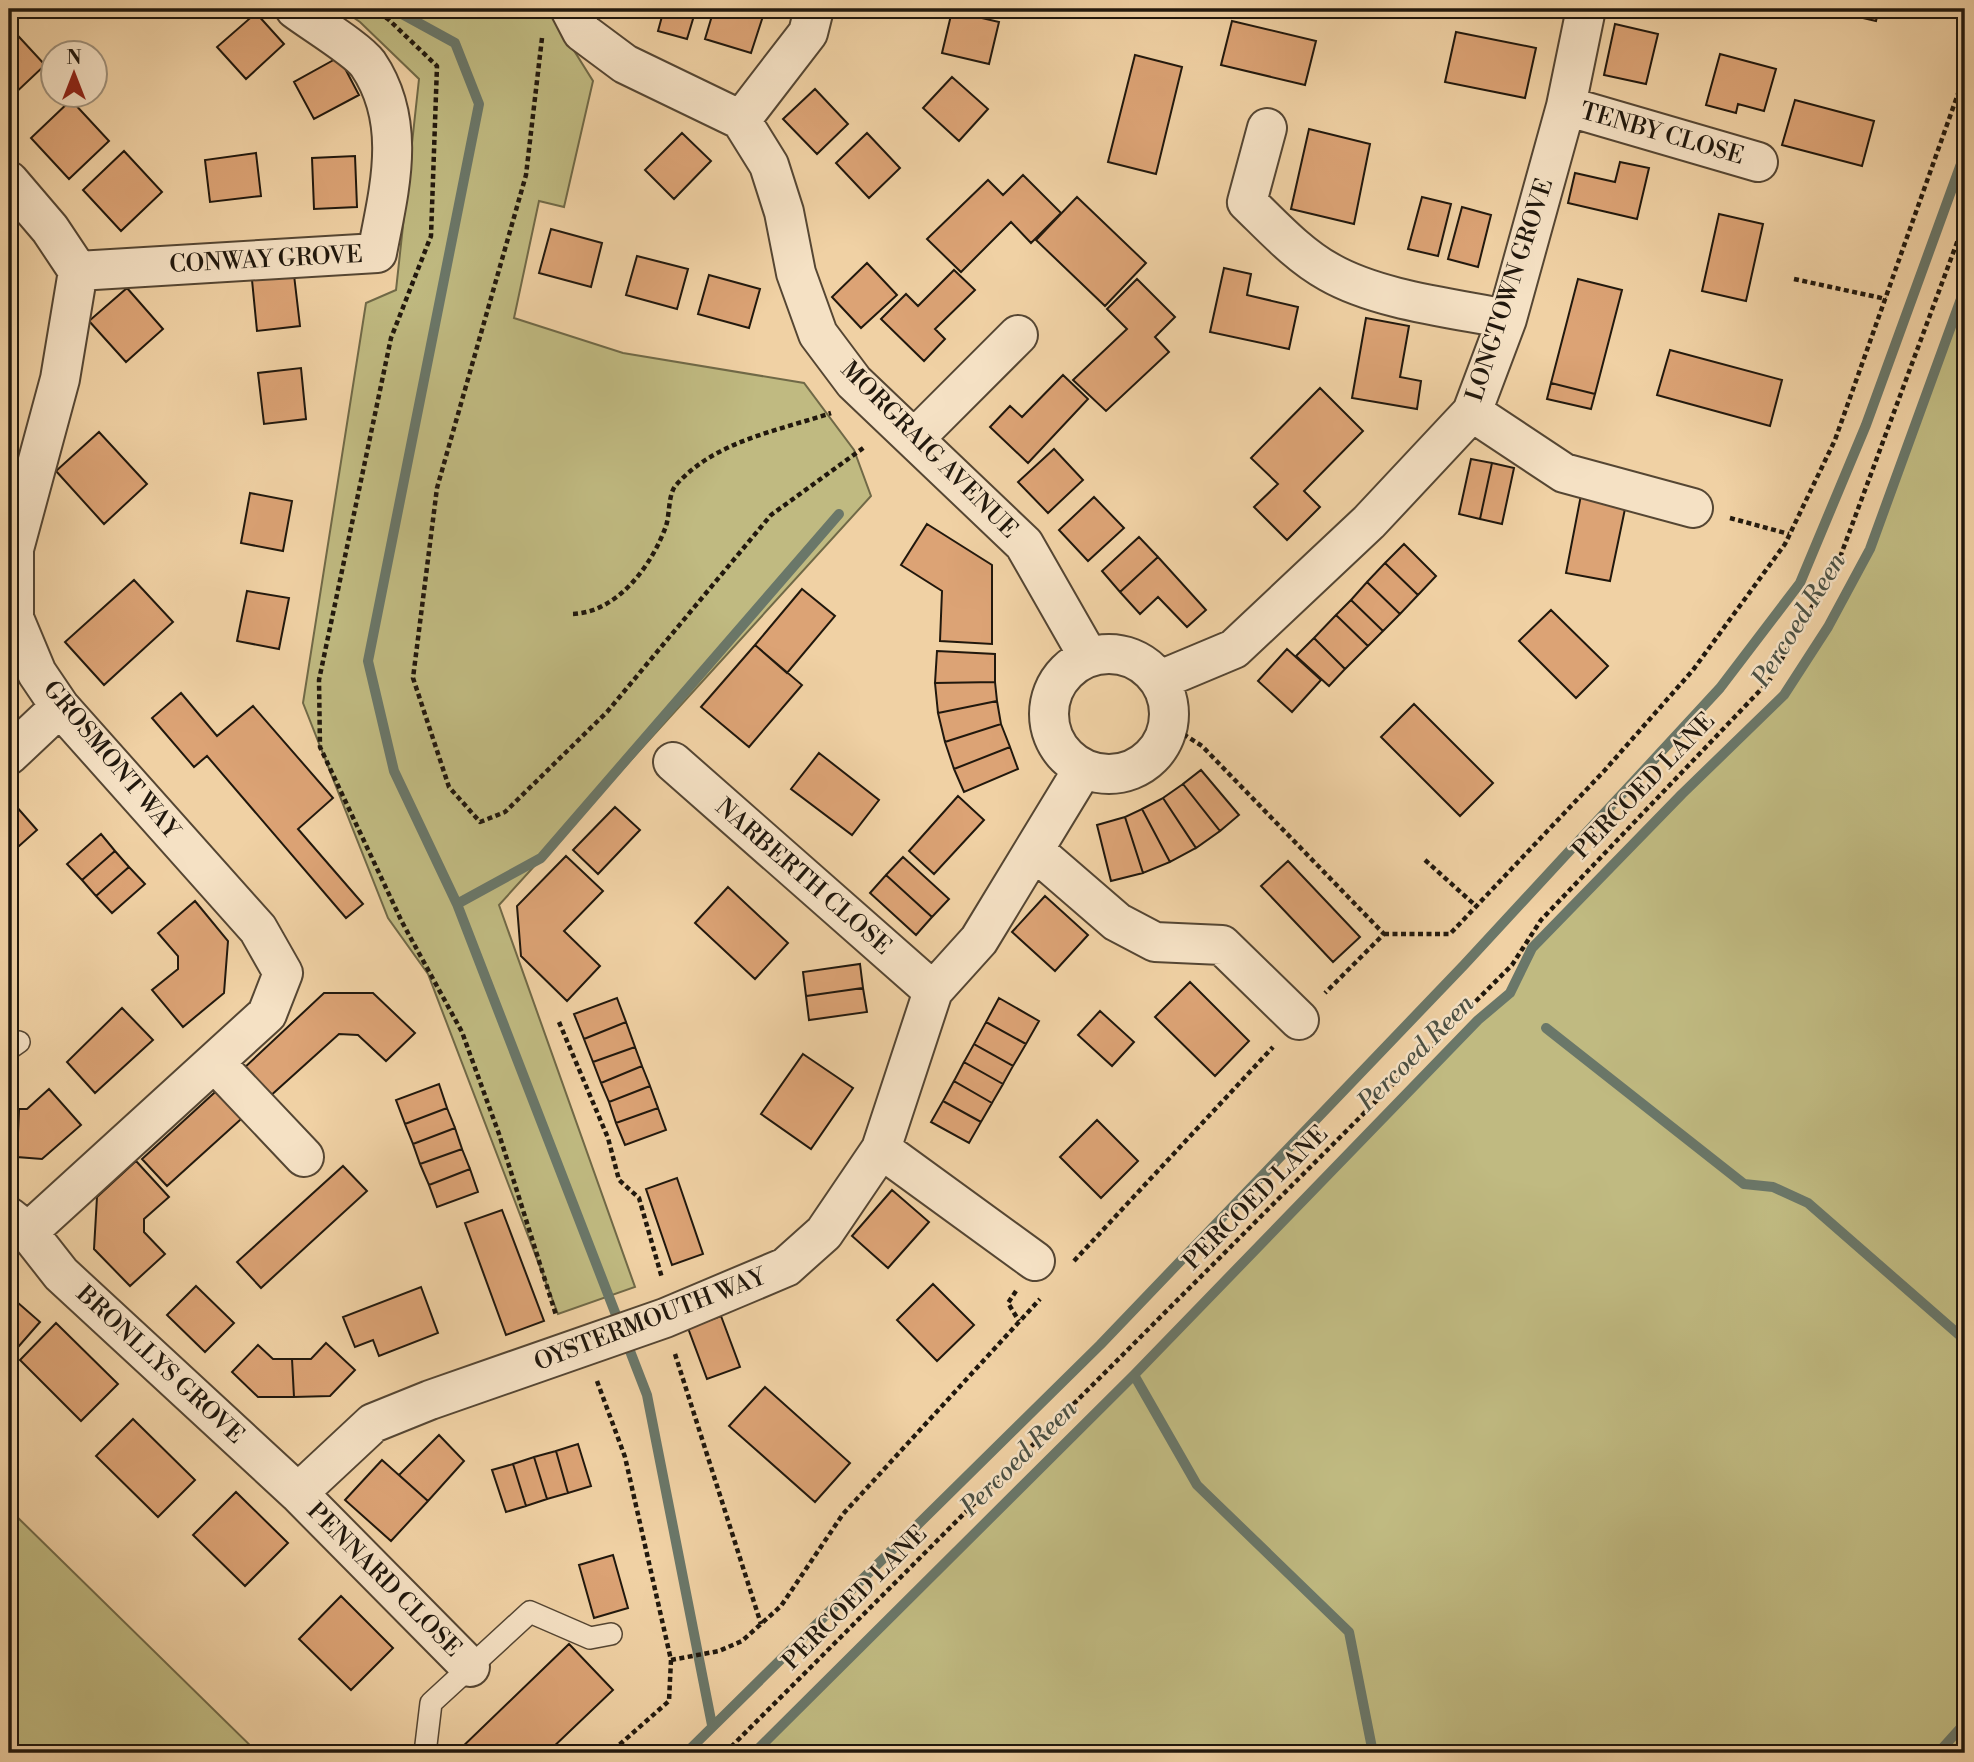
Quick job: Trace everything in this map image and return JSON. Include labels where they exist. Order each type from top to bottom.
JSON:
[{"type":"street","name":"CONWAY GROVE","points":[[78,271],[377,253],[393,167],[391,113],[367,63],[295,9]]},
{"type":"street","points":[[559,19],[582,32],[625,64],[741,120],[808,33],[814,9]]},
{"type":"street","name":"LONGTOWN GROVE","points":[[1160,680],[1234,649],[1368,522],[1472,412],[1507,319],[1566,106],[1586,9]]},
{"type":"street","name":"TENBY CLOSE","points":[[1566,106],[1758,162]]},
{"type":"street","name":"MORGRAIG AVENUE","points":[[741,120],[769,165],[784,212],[796,274],[818,334],[854,382],[1024,544],[1088,656]]},
{"type":"street","points":[[1267,128],[1247,202],[1289,243],[1329,273],[1384,293],[1507,319]]},
{"type":"street","points":[[9,181],[50,229],[78,271]]},
{"type":"street","name":"GROSMONT WAY","points":[[18,1224],[215,1063],[267,1014],[283,972],[258,929],[60,707],[37,673],[15,618],[14,550],[60,379],[78,271]]},
{"type":"street","points":[[906,431],[1018,335]]},
{"type":"street","points":[[1472,412],[1564,473],[1693,508]]},
{"type":"street","points":[[1122,654],[1141,662],[1160,680],[1167,695],[1169,725],[1160,746],[1147,761],[1119,774],[1083,769],[1057,747],[1049,730],[1048,711],[1052,692],[1066,670],[1088,656],[1122,654]]},
{"type":"street","points":[[9,755],[60,707]]},
{"type":"street","name":"NARBERTH CLOSE","points":[[673,762],[933,991]]},
{"type":"street","name":"OYSTERMOUTH WAY","points":[[298,1493],[373,1423],[669,1316],[786,1267],[824,1233],[881,1149],[933,991],[979,940],[1036,852],[1083,769]]},
{"type":"street","points":[[1036,852],[1117,922],[1155,942],[1222,946],[1299,1020]]},
{"type":"street","points":[[215,1063],[304,1157]]},
{"type":"street","points":[[881,1149],[1049,1275]]},
{"type":"street","name":"BRONLLYS GROVE","points":[[18,1224],[61,1274],[298,1493]]},
{"type":"street","name":"PENNARD CLOSE","points":[[298,1493],[470,1667]]},
{"type":"lane","points":[[425,1753],[432,1703],[530,1612],[590,1638],[611,1634]]},
{"type":"path","points":[[371,9],[388,19],[437,66],[431,236],[391,338],[319,680],[320,747],[402,922],[462,1032],[499,1134],[568,1352],[625,1457],[671,1660],[669,1701],[610,1753]]},
{"type":"path","points":[[559,19],[540,41],[526,175],[437,488],[413,678],[449,787],[480,822],[505,812],[607,712],[771,515],[906,431]]},
{"type":"path","points":[[671,1660],[719,1651],[742,1642],[781,1606],[843,1514],[1049,1275],[1384,934],[1450,934],[1605,770],[1693,670],[1790,534],[1835,440],[1965,74]]},
{"type":"path","name":"PERCOED LANE","points":[[725,1753],[1512,965],[1541,920],[1769,681],[1839,560],[1965,221]]},
{"type":"path","points":[[1794,279],[1885,299]]},
{"type":"path","points":[[573,614],[587,614],[606,604],[631,585],[653,557],[667,524],[674,486],[721,448],[835,411],[854,382]]},
{"type":"path","points":[[1693,508],[1790,534]]},
{"type":"path","points":[[1169,725],[1202,746],[1384,934]]},
{"type":"path","points":[[1425,860],[1476,906]]},
{"type":"path","points":[[559,1021],[608,1138],[619,1180],[639,1198],[669,1316],[672,1342],[761,1625]]},
{"type":"shaded area","points":[[341,9],[548,9],[593,81],[564,207],[539,201],[514,318],[623,353],[804,383],[854,450],[871,496],[499,905],[635,1287],[558,1314],[428,974],[388,918],[303,703],[366,303],[396,290],[419,79],[360,22]]},
{"type":"shaded area","points":[[1965,288],[1965,1753],[754,1753],[1134,1375],[1478,1020],[1510,993],[1532,948],[1682,794],[1784,695],[1828,627],[1870,549]]},
{"type":"shaded area","points":[[9,1509],[258,1753],[9,1753]]},
{"type":"building","points":[[664,9],[696,9],[687,39],[658,31]]},
{"type":"building","points":[[714,9],[752,9],[764,13],[751,53],[705,39]]},
{"type":"building","points":[[1879,9],[1876,21],[1833,11]]},
{"type":"building","points":[[952,11],[999,22],[989,64],[942,53]]},
{"type":"building","points":[[256,13],[284,44],[246,79],[217,47]]},
{"type":"building","points":[[1232,21],[1316,41],[1305,85],[1221,65]]},
{"type":"building","points":[[1615,24],[1658,34],[1646,84],[1604,75]]},
{"type":"building","points":[[9,26],[38,57],[38,72],[9,99]]},
{"type":"building","points":[[1456,32],[1536,48],[1525,98],[1445,82]]},
{"type":"building","points":[[1720,54],[1776,69],[1764,111],[1738,104],[1736,113],[1706,105]]},
{"type":"building","points":[[1135,55],[1182,67],[1156,174],[1108,162]]},
{"type":"building","points":[[339,57],[359,95],[314,119],[294,82]]},
{"type":"building","points":[[952,77],[988,109],[959,141],[923,108]]},
{"type":"building","points":[[815,89],[848,124],[817,154],[783,119]]},
{"type":"building","points":[[1795,100],[1874,121],[1862,166],[1782,145]]},
{"type":"building","points":[[63,108],[78,108],[109,141],[69,179],[31,138]]},
{"type":"building","points":[[1309,129],[1370,144],[1354,224],[1291,209]]},
{"type":"building","points":[[682,133],[711,161],[674,199],[645,170]]},
{"type":"building","points":[[867,133],[900,168],[869,198],[836,163]]},
{"type":"building","points":[[124,151],[162,192],[121,231],[83,190]]},
{"type":"building","points":[[256,153],[261,196],[210,202],[205,160]]},
{"type":"building","points":[[355,156],[357,207],[314,209],[312,158]]},
{"type":"building","points":[[1620,162],[1649,168],[1637,219],[1568,203],[1575,173],[1615,182]]},
{"type":"building","points":[[1023,175],[1061,213],[1031,243],[1011,222],[961,272],[927,239],[988,180],[1003,195]]},
{"type":"building","points":[[1077,197],[1146,263],[1105,306],[1036,240]]},
{"type":"building","points":[[1422,197],[1451,204],[1438,256],[1408,249]]},
{"type":"building","points":[[1462,207],[1491,215],[1478,267],[1448,259]]},
{"type":"building","points":[[1719,214],[1763,224],[1746,301],[1702,291]]},
{"type":"building","points":[[551,229],[602,243],[591,287],[539,273]]},
{"type":"building","points":[[637,256],[688,269],[677,309],[626,295]]},
{"type":"building","points":[[867,263],[897,295],[861,328],[832,297]]},
{"type":"building","points":[[1224,268],[1251,274],[1247,295],[1298,307],[1289,349],[1210,332]]},
{"type":"building","points":[[954,270],[975,290],[935,329],[945,339],[924,361],[881,319],[906,294],[918,306]]},
{"type":"building","points":[[294,275],[300,326],[257,331],[252,280]]},
{"type":"building","points":[[709,275],[760,289],[749,328],[698,314]]},
{"type":"building","points":[[1137,279],[1175,317],[1155,337],[1169,352],[1106,411],[1073,380],[1127,329],[1107,309]]},
{"type":"building","points":[[1578,279],[1622,290],[1595,394],[1551,383]]},
{"type":"building","points":[[127,288],[163,329],[126,362],[89,321]]},
{"type":"building","points":[[1366,318],[1409,326],[1400,377],[1421,381],[1417,409],[1352,398]]},
{"type":"building","points":[[1670,350],[1782,380],[1770,426],[1657,395]]},
{"type":"building","points":[[301,368],[306,419],[264,424],[258,373]]},
{"type":"building","points":[[1063,375],[1088,399],[1028,463],[990,427],[1010,406],[1022,417]]},
{"type":"building","points":[[1551,383],[1595,394],[1591,409],[1547,399]]},
{"type":"building","points":[[1320,388],[1363,431],[1304,491],[1320,507],[1287,540],[1254,507],[1278,484],[1251,458]]},
{"type":"building","points":[[99,432],[147,484],[104,524],[56,471]]},
{"type":"building","points":[[1054,449],[1083,480],[1048,513],[1018,482]]},
{"type":"building","points":[[1471,459],[1492,463],[1480,519],[1459,514]]},
{"type":"building","points":[[1492,463],[1514,468],[1502,524],[1480,519]]},
{"type":"building","points":[[250,493],[292,501],[283,551],[241,543]]},
{"type":"building","points":[[1581,495],[1626,504],[1610,581],[1566,573]]},
{"type":"building","points":[[1094,497],[1124,528],[1088,561],[1059,530]]},
{"type":"building","points":[[927,524],[992,565],[992,644],[940,641],[942,591],[901,565]]},
{"type":"building","points":[[1139,537],[1158,557],[1120,592],[1102,571]]},
{"type":"building","points":[[1404,544],[1436,576],[1418,595],[1385,563]]},
{"type":"building","points":[[1158,557],[1206,610],[1187,627],[1158,597],[1140,614],[1120,592]]},
{"type":"building","points":[[1385,563],[1418,595],[1400,614],[1367,582]]},
{"type":"building","points":[[134,580],[173,622],[104,685],[65,642]]},
{"type":"building","points":[[1367,582],[1400,614],[1383,631],[1351,600]]},
{"type":"building","points":[[802,589],[835,616],[787,673],[755,645]]},
{"type":"building","points":[[247,591],[289,598],[279,649],[237,641]]},
{"type":"building","points":[[1351,600],[1383,631],[1368,646],[1336,615]]},
{"type":"building","points":[[1551,610],[1608,666],[1576,698],[1519,641]]},
{"type":"building","points":[[1336,615],[1368,646],[1345,669],[1314,638]]},
{"type":"building","points":[[1314,638],[1345,669],[1329,686],[1296,656]]},
{"type":"building","points":[[755,645],[802,685],[749,747],[701,707]]},
{"type":"building","points":[[1287,649],[1321,680],[1292,712],[1258,681]]},
{"type":"building","points":[[937,651],[995,654],[995,682],[935,683]]},
{"type":"building","points":[[995,682],[997,701],[938,713],[935,683]]},
{"type":"building","points":[[181,693],[217,736],[253,706],[333,798],[298,829],[363,904],[346,918],[207,756],[194,767],[152,718]]},
{"type":"building","points":[[997,701],[1001,724],[945,742],[938,713]]},
{"type":"building","points":[[1414,704],[1493,783],[1460,816],[1381,737]]},
{"type":"building","points":[[1001,724],[1010,747],[954,769],[945,742]]},
{"type":"building","points":[[1010,747],[1018,769],[964,792],[954,769]]},
{"type":"building","points":[[819,753],[879,800],[852,835],[791,789]]},
{"type":"building","points":[[1201,770],[1239,815],[1220,831],[1183,784]]},
{"type":"building","points":[[1183,784],[1220,831],[1196,848],[1163,798]]},
{"type":"building","points":[[958,796],[984,820],[934,874],[909,851]]},
{"type":"building","points":[[1163,798],[1196,848],[1170,862],[1142,809]]},
{"type":"building","points":[[15,805],[37,830],[9,855],[9,811]]},
{"type":"building","points":[[615,807],[640,830],[598,874],[573,850]]},
{"type":"building","points":[[1142,809],[1170,862],[1143,873],[1125,817]]},
{"type":"building","points":[[1125,817],[1143,873],[1111,881],[1097,825]]},
{"type":"building","points":[[101,834],[115,851],[82,880],[67,864]]},
{"type":"building","points":[[115,851],[129,867],[96,896],[82,880]]},
{"type":"building","points":[[566,856],[603,891],[564,931],[600,966],[567,1001],[521,956],[517,906]]},
{"type":"building","points":[[903,857],[949,899],[932,917],[886,875]]},
{"type":"building","points":[[1288,861],[1360,937],[1333,962],[1261,886]]},
{"type":"building","points":[[129,867],[145,884],[112,913],[96,896]]},
{"type":"building","points":[[886,875],[932,917],[916,935],[870,893]]},
{"type":"building","points":[[728,887],[788,943],[755,979],[695,923]]},
{"type":"building","points":[[1045,896],[1088,935],[1055,971],[1012,932]]},
{"type":"building","points":[[195,901],[228,941],[224,993],[183,1027],[152,990],[178,969],[178,956],[158,933]]},
{"type":"building","points":[[860,964],[863,988],[806,996],[803,972]]},
{"type":"building","points":[[1190,982],[1249,1041],[1215,1076],[1155,1017]]},
{"type":"building","points":[[863,988],[867,1012],[809,1020],[806,996]]},
{"type":"building","points":[[324,993],[373,993],[415,1033],[386,1061],[358,1035],[339,1034],[268,1098],[243,1069]]},
{"type":"building","points":[[617,998],[626,1022],[584,1039],[574,1014]]},
{"type":"building","points":[[999,998],[1039,1021],[1026,1044],[986,1022]]},
{"type":"building","points":[[122,1008],[153,1040],[95,1093],[67,1062]]},
{"type":"building","points":[[1100,1011],[1134,1042],[1112,1066],[1078,1035]]},
{"type":"building","points":[[626,1022],[635,1047],[593,1062],[584,1039]]},
{"type":"building","points":[[986,1022],[1026,1044],[1013,1066],[974,1044]]},
{"type":"building","points":[[974,1044],[1013,1066],[1003,1084],[964,1062]]},
{"type":"building","points":[[635,1047],[642,1066],[601,1083],[593,1062]]},
{"type":"building","points":[[803,1054],[853,1088],[811,1149],[761,1114]]},
{"type":"building","points":[[964,1062],[1003,1084],[992,1103],[954,1081]]},
{"type":"building","points":[[642,1066],[650,1086],[609,1102],[601,1083]]},
{"type":"building","points":[[954,1081],[992,1103],[981,1122],[943,1101]]},
{"type":"building","points":[[225,1083],[250,1111],[167,1186],[142,1159]]},
{"type":"building","points":[[439,1084],[447,1108],[405,1124],[396,1100]]},
{"type":"building","points":[[650,1086],[658,1108],[616,1123],[609,1102]]},
{"type":"building","points":[[49,1089],[81,1125],[42,1159],[17,1157],[19,1109],[27,1109]]},
{"type":"building","points":[[943,1101],[981,1122],[969,1143],[931,1122]]},
{"type":"building","points":[[9,1103],[19,1109],[17,1157],[9,1157]]},
{"type":"building","points":[[447,1108],[455,1128],[413,1144],[405,1124]]},
{"type":"building","points":[[658,1108],[666,1130],[625,1145],[616,1123]]},
{"type":"building","points":[[1097,1120],[1138,1161],[1101,1198],[1060,1157]]},
{"type":"building","points":[[455,1128],[462,1149],[420,1164],[413,1144]]},
{"type":"building","points":[[462,1149],[470,1169],[429,1185],[420,1164]]},
{"type":"building","points":[[136,1161],[169,1197],[144,1219],[144,1232],[165,1254],[130,1286],[94,1249],[97,1197]]},
{"type":"building","points":[[343,1166],[367,1191],[261,1288],[237,1262]]},
{"type":"building","points":[[470,1169],[478,1192],[437,1207],[429,1185]]},
{"type":"building","points":[[677,1178],[703,1254],[672,1265],[646,1189]]},
{"type":"building","points":[[892,1190],[929,1222],[888,1268],[852,1236]]},
{"type":"building","points":[[502,1210],[544,1321],[506,1335],[465,1223]]},
{"type":"building","points":[[933,1284],[974,1325],[937,1361],[897,1320]]},
{"type":"building","points":[[196,1286],[234,1323],[205,1352],[167,1315]]},
{"type":"building","points":[[421,1287],[438,1333],[379,1356],[373,1340],[355,1347],[343,1317]]},
{"type":"building","points":[[9,1295],[40,1322],[12,1354],[9,1351]]},
{"type":"building","points":[[721,1316],[740,1367],[707,1379],[688,1328]]},
{"type":"building","points":[[56,1323],[118,1384],[81,1421],[20,1360]]},
{"type":"building","points":[[326,1343],[355,1370],[330,1396],[294,1397],[292,1359],[311,1359]]},
{"type":"building","points":[[258,1345],[273,1359],[292,1359],[294,1397],[258,1397],[232,1372]]},
{"type":"building","points":[[765,1387],[850,1463],[815,1502],[729,1426]]},
{"type":"building","points":[[133,1419],[195,1480],[158,1517],[96,1456]]},
{"type":"building","points":[[439,1435],[464,1461],[428,1501],[399,1475]]},
{"type":"building","points":[[578,1444],[591,1486],[568,1493],[556,1451]]},
{"type":"building","points":[[556,1451],[568,1493],[547,1499],[534,1457]]},
{"type":"building","points":[[534,1457],[547,1499],[526,1506],[513,1464]]},
{"type":"building","points":[[382,1460],[428,1501],[391,1541],[345,1500]]},
{"type":"building","points":[[513,1464],[526,1506],[506,1512],[492,1470]]},
{"type":"building","points":[[236,1492],[288,1543],[245,1586],[193,1535]]},
{"type":"building","points":[[613,1555],[628,1608],[594,1618],[579,1565]]},
{"type":"building","points":[[341,1596],[393,1648],[351,1690],[299,1639]]},
{"type":"building","points":[[569,1644],[613,1690],[547,1753],[456,1753]]},
{"type":"waterway","points":[[393,9],[455,43],[479,104],[368,661],[394,771],[457,904],[647,1395],[712,1725]]},
{"type":"waterway","points":[[686,1753],[1100,1345],[1464,965],[1720,688],[1800,583],[1866,425],[1965,153]]},
{"type":"waterway","name":"Percoed Reen","points":[[754,1753],[1134,1375],[1478,1020],[1510,993],[1532,948],[1682,794],[1784,695],[1828,627],[1870,549],[1965,288]]},
{"type":"waterway","points":[[457,904],[541,858],[839,514]]},
{"type":"waterway","points":[[1546,1028],[1744,1184],[1773,1187],[1808,1203],[1965,1340]]},
{"type":"waterway","points":[[1134,1375],[1197,1485],[1349,1632],[1373,1753]]},
{"type":"waterway","points":[[1938,1753],[1965,1723]]}]
